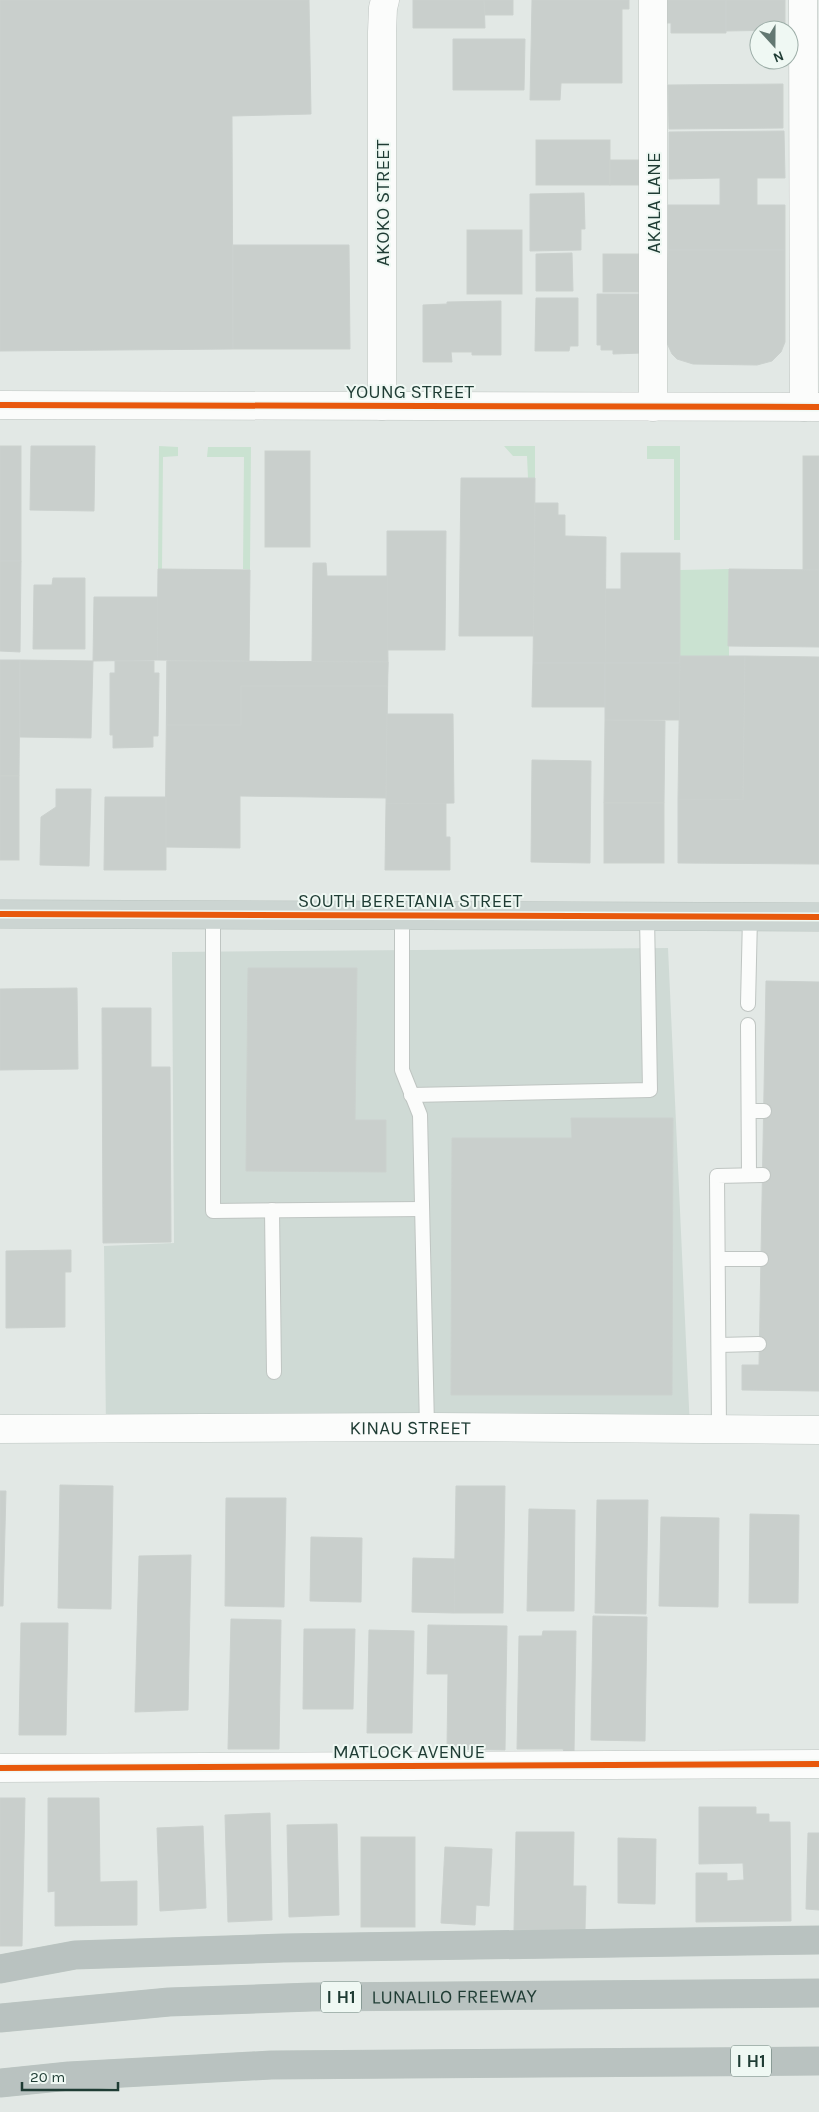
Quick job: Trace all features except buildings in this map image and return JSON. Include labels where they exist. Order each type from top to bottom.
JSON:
[{"type":"highway","points":[[0,1968],[85,1955],[283,1948],[819,1940]]},
{"type":"highway","name":"LUNALILO FREEWAY","points":[[0,2018],[169,2002],[312,1997],[819,1993]]},
{"type":"highway","name":"I H1","points":[[0,2083],[69,2076],[271,2065],[682,2061],[819,2062]]},
{"type":"main road","name":"SOUTH BERETANIA STREET","points":[[0,914],[819,917]]},
{"type":"street","name":"AKOKO STREET","points":[[382,406],[382,32],[385,0]]},
{"type":"street","name":"AKALA LANE","points":[[653,0],[653,406]]},
{"type":"street","points":[[803,0],[811,407]]},
{"type":"street","name":"YOUNG STREET","points":[[0,405],[811,407]]},
{"type":"street","name":"KINAU STREET","points":[[0,1429],[427,1427],[819,1430]]},
{"type":"street","name":"MATLOCK AVENUE","points":[[0,1768],[819,1764]]},
{"type":"lane","points":[[213,915],[213,1210],[422,1209]]},
{"type":"lane","points":[[402,915],[402,1070],[420,1115],[427,1427]]},
{"type":"lane","points":[[412,1095],[650,1090],[647,916]]},
{"type":"lane","points":[[748,1004],[750,917]]},
{"type":"lane","points":[[720,1429],[717,1176],[756,1175],[749,1111],[748,1025]]},
{"type":"lane","points":[[749,1111],[764,1111]]},
{"type":"lane","points":[[272,1210],[274,1372]]},
{"type":"lane","points":[[718,1259],[761,1259]]},
{"type":"lane","points":[[718,1344],[759,1344]]},
{"type":"shaded area","points":[[668,948],[690,1429],[106,1429],[104,1246],[174,1243],[172,952]]},
{"type":"green space","points":[[159,446],[178,447],[178,456],[163,457],[162,570],[158,569]]},
{"type":"green space","points":[[504,446],[535,446],[535,478],[528,478],[527,456],[513,456]]},
{"type":"green space","points":[[647,446],[680,446],[680,540],[674,540],[674,459],[647,459]]},
{"type":"green space","points":[[208,447],[251,447],[250,570],[243,569],[244,457],[207,457]]},
{"type":"green space","points":[[729,569],[729,656],[680,656],[680,570]]},
{"type":"cycle path","points":[[0,405],[819,407]]},
{"type":"cycle path","points":[[0,914],[819,917]]},
{"type":"cycle path","points":[[0,1768],[819,1764]]}]
